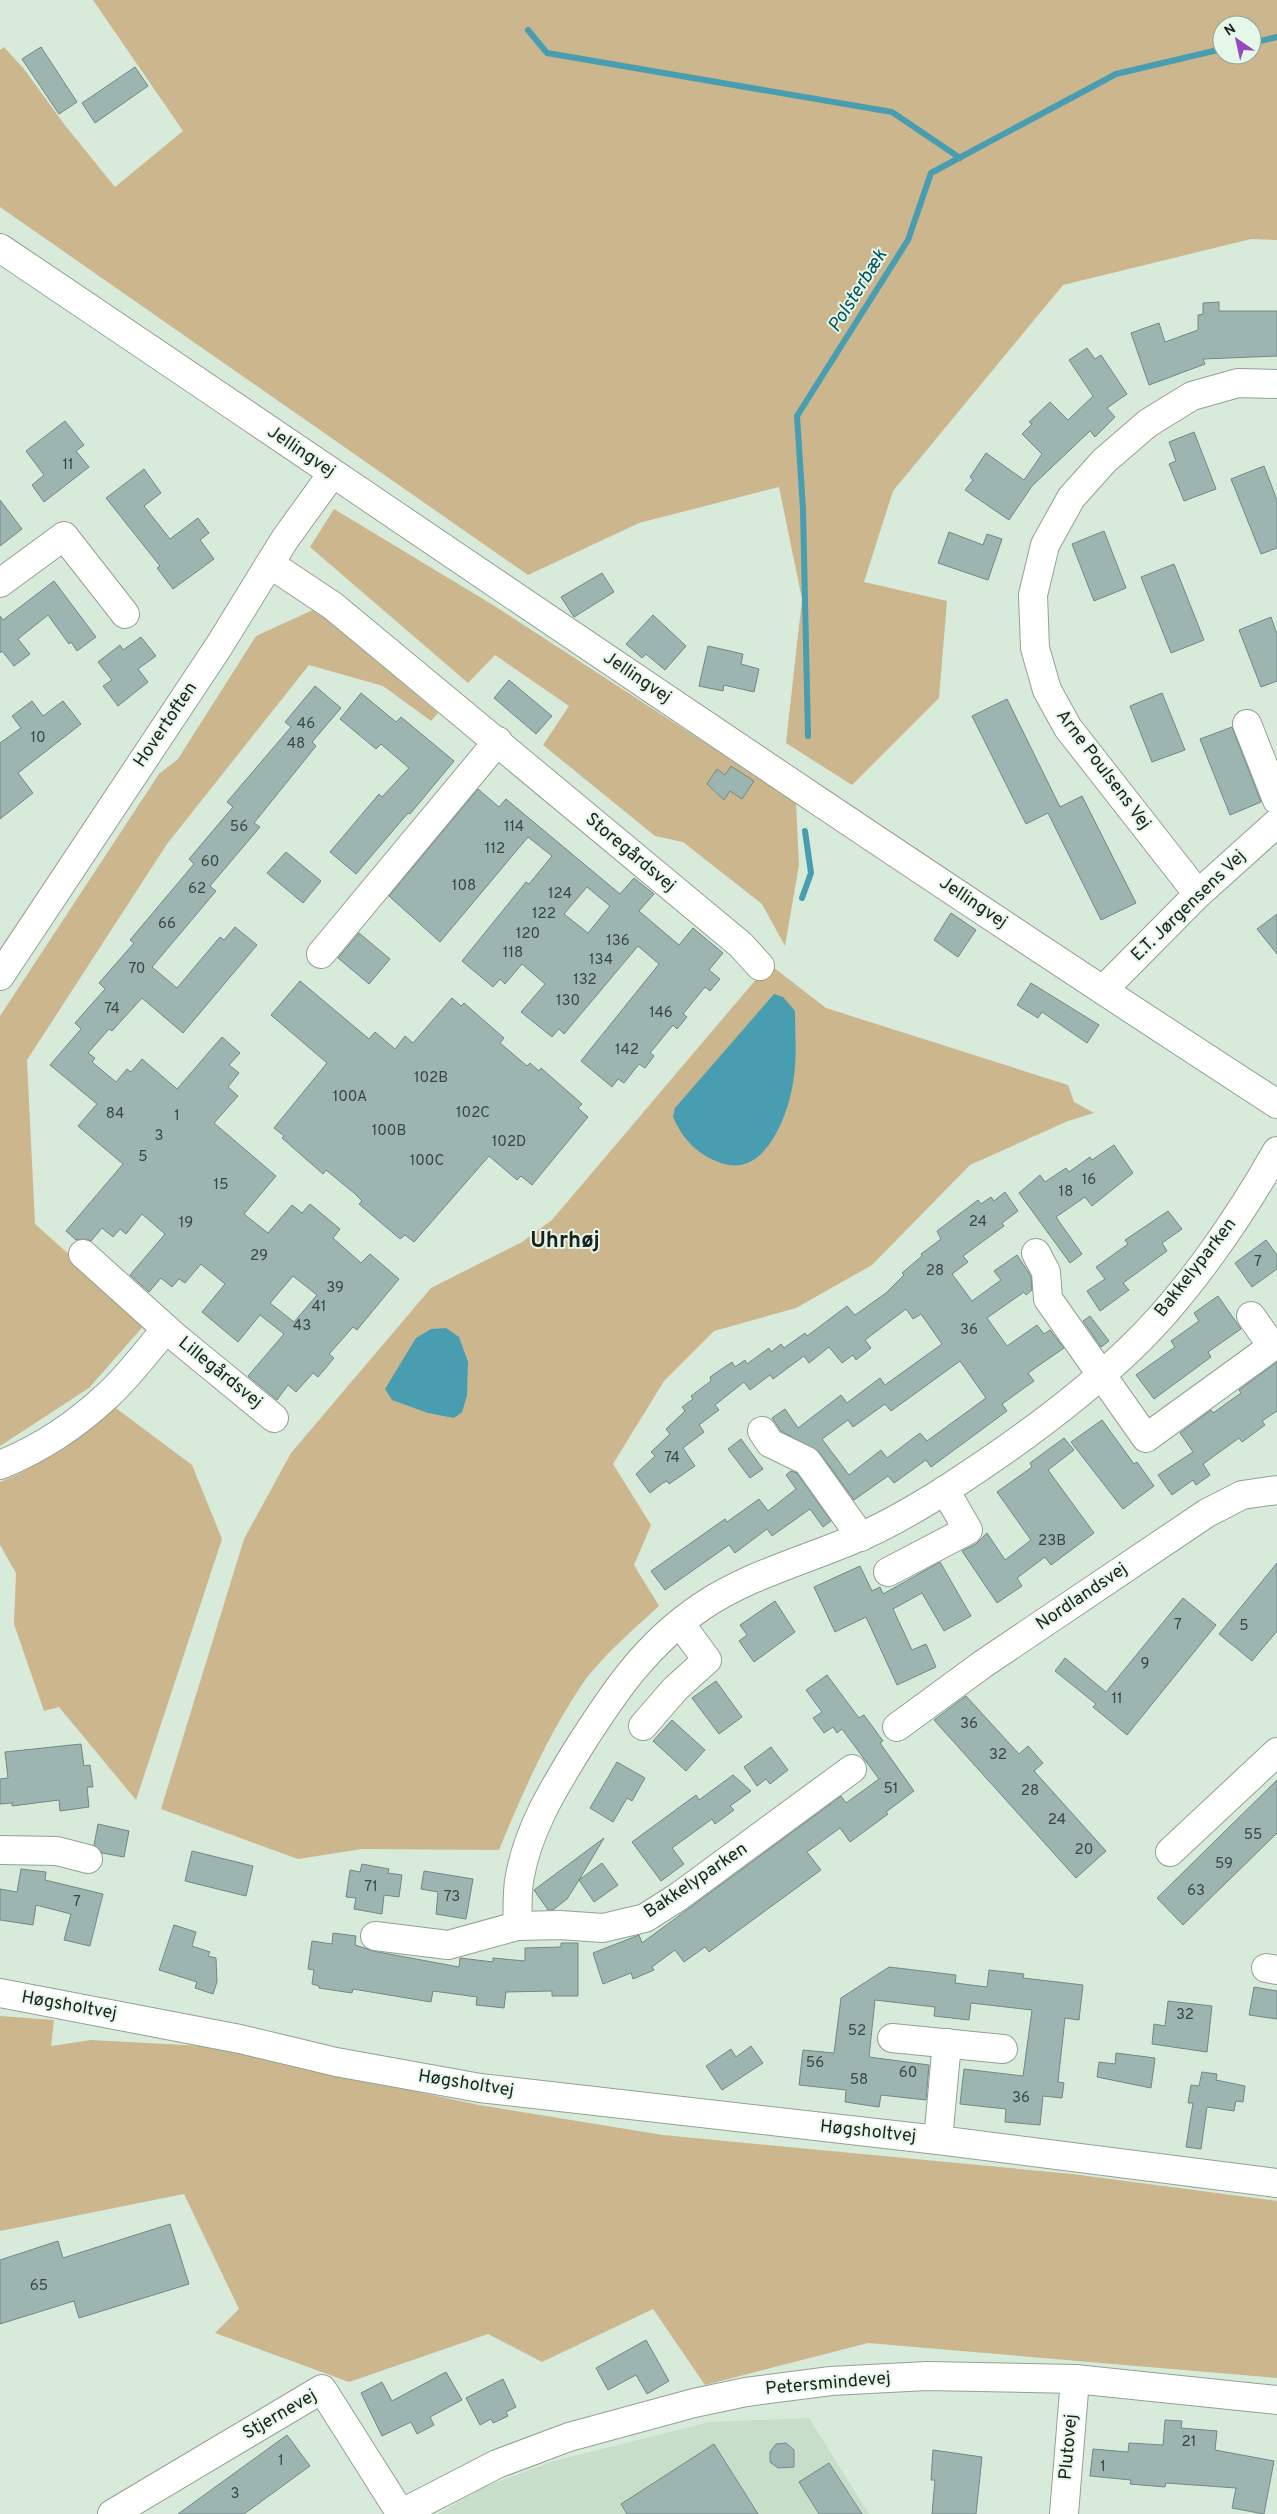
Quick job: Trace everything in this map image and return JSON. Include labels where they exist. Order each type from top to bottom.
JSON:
[{"type":"street","name":"Jellingvej","points":[[0,248],[332,474],[1103,990],[1277,1104]]},
{"type":"street","name":"Arne Poulsens Vej","points":[[1198,894],[1068,728],[1048,690],[1035,648],[1033,596],[1045,546],[1071,498],[1104,461],[1148,423],[1192,396],[1238,383],[1277,384]]},
{"type":"street","name":"Hovertoften","points":[[0,976],[219,646],[270,564],[332,474]]},
{"type":"street","points":[[0,583],[64,536],[124,614]]},
{"type":"street","name":"Storegårdsvej","points":[[270,564],[333,606],[498,741],[741,945],[760,966]]},
{"type":"street","points":[[1246,724],[1277,800]]},
{"type":"street","points":[[321,954],[498,741]]},
{"type":"street","name":"E.T. Jørgensens Vej","points":[[1103,990],[1198,894],[1277,822]]},
{"type":"street","name":"Bakkelyparken","points":[[517,1926],[519,1882],[528,1843],[545,1801],[616,1689],[646,1653],[702,1606],[746,1583],[861,1537],[945,1490],[1050,1417],[1134,1345],[1206,1259],[1261,1179],[1277,1151]]},
{"type":"street","points":[[1036,1252],[1046,1272],[1048,1299],[1146,1438],[1275,1344],[1251,1316]]},
{"type":"street","name":"Lillegårdsvej","points":[[83,1254],[166,1329],[274,1418]]},
{"type":"street","name":"Lillegårdsvej","points":[[0,1465],[25,1455],[70,1427],[110,1394],[166,1329]]},
{"type":"street","points":[[762,1431],[770,1443],[807,1461],[861,1537]]},
{"type":"street","points":[[888,1572],[968,1530],[945,1490]]},
{"type":"street","name":"Nordlandsvej","points":[[897,1727],[983,1664],[1207,1513],[1242,1495],[1277,1490]]},
{"type":"street","points":[[643,1726],[675,1689],[707,1660],[680,1623]]},
{"type":"street","points":[[1170,1852],[1277,1752]]},
{"type":"street","name":"Bakkelyparken","points":[[375,1936],[448,1945],[517,1926],[560,1925],[603,1928],[645,1918],[678,1897],[852,1769]]},
{"type":"street","points":[[0,1850],[57,1851],[88,1859]]},
{"type":"street","name":"Høgsholtvej","points":[[0,1993],[240,2039],[336,2062],[480,2088],[938,2140],[1277,2183]]},
{"type":"street","points":[[892,2038],[1003,2049]]},
{"type":"street","name":"Høgsholtvej","points":[[938,2140],[947,2043]]},
{"type":"street","name":"Petersmindevej","points":[[401,2514],[497,2464],[570,2437],[649,2415],[746,2392],[866,2378],[927,2376],[1075,2379],[1277,2400]]},
{"type":"street","name":"Plutovej","points":[[1064,2514],[1075,2379]]},
{"type":"street","name":"Stjernevej","points":[[112,2514],[322,2389],[401,2514]]},
{"type":"shaded area","points":[[93,0],[1277,0],[1277,240],[1251,239],[1063,285],[893,491],[864,582],[947,601],[939,698],[852,785],[786,743],[802,599],[779,487],[639,523],[528,575],[0,207],[0,50],[4,47],[24,69],[64,124],[115,187],[183,131]]},
{"type":"shaded area","points":[[334,509],[493,605],[796,802],[799,865],[785,946],[762,904],[683,842],[655,836],[543,745],[569,706],[495,655],[468,683],[310,547]]},
{"type":"shaded area","points":[[315,609],[438,713],[431,721],[383,686],[309,665],[167,844],[27,1060],[35,1224],[146,1323],[89,1388],[0,1446],[0,1016],[159,774],[178,759],[256,636]]},
{"type":"shaded area","points":[[769,964],[826,1008],[1068,1085],[1074,1102],[1094,1113],[1068,1121],[970,1165],[872,1265],[796,1308],[714,1331],[664,1381],[613,1464],[651,1525],[634,1565],[659,1606],[607,1655],[581,1686],[557,1725],[536,1766],[499,1850],[362,1849],[298,1859],[161,1809],[244,1539],[291,1453],[431,1288],[522,1242],[552,1220]]},
{"type":"shaded area","points":[[113,1406],[192,1465],[222,1539],[136,1800],[59,1707],[44,1711],[14,1624],[16,1573],[0,1545],[0,1482],[46,1459],[74,1439]]},
{"type":"shaded area","points":[[0,2016],[54,2020],[51,2046],[91,2040],[204,2046],[479,2105],[663,2135],[1072,2174],[1277,2201],[1277,2378],[868,2343],[705,2385],[653,2309],[542,2362],[488,2334],[349,2382],[215,2333],[239,2309],[184,2194],[0,2231]]},
{"type":"shaded area","points":[[809,2418],[869,2514],[438,2514],[486,2486],[554,2461],[710,2422]]},
{"type":"water","points":[[774,994],[783,997],[795,1011],[795,1068],[787,1107],[773,1139],[763,1152],[751,1161],[737,1165],[721,1163],[698,1151],[681,1133],[673,1117],[675,1108]]},
{"type":"water","points":[[446,1328],[459,1337],[468,1362],[467,1396],[462,1412],[454,1418],[428,1413],[392,1400],[385,1389],[416,1338],[431,1329]]},
{"type":"building","points":[[41,47],[77,102],[59,114],[22,59]]},
{"type":"building","points":[[135,67],[148,86],[95,123],[82,103]]},
{"type":"building","points":[[1219,302],[1219,311],[1277,311],[1277,356],[1203,359],[1205,364],[1149,385],[1131,333],[1159,323],[1165,342],[1198,330],[1198,315],[1203,314],[1203,303]]},
{"type":"building","points":[[1087,348],[1095,359],[1101,355],[1127,394],[1107,408],[1115,417],[1095,437],[1090,431],[1032,486],[1009,520],[965,490],[973,480],[970,477],[986,453],[1024,480],[1042,454],[1022,434],[1032,424],[1029,422],[1050,402],[1068,420],[1093,396],[1069,360]]},
{"type":"building","points":[[65,421],[84,445],[76,451],[89,467],[44,502],[32,485],[44,475],[26,451]]},
{"type":"building","points":[[1194,432],[1216,489],[1184,501],[1169,464],[1176,461],[1169,442]]},
{"type":"building","points":[[1264,466],[1277,500],[1277,548],[1261,554],[1231,479]]},
{"type":"building","points":[[144,469],[161,493],[144,506],[170,539],[198,518],[209,533],[200,540],[214,559],[173,589],[157,568],[160,566],[106,498]]},
{"type":"building","points":[[0,500],[22,529],[0,546]]},
{"type":"building","points":[[1104,531],[1126,588],[1094,601],[1072,544]]},
{"type":"building","points":[[949,532],[983,545],[987,534],[1002,539],[988,580],[938,563]]},
{"type":"building","points":[[1174,564],[1204,640],[1171,653],[1141,577]]},
{"type":"building","points":[[602,573],[614,592],[574,617],[561,597]]},
{"type":"building","points":[[54,581],[96,637],[77,651],[71,642],[69,644],[48,615],[18,639],[30,654],[14,666],[2,651],[0,653],[0,616],[3,620]]},
{"type":"building","points":[[653,615],[686,646],[665,670],[646,654],[642,658],[626,644]]},
{"type":"building","points":[[1271,617],[1277,634],[1277,681],[1261,687],[1239,630]]},
{"type":"building","points":[[141,637],[156,656],[138,669],[148,682],[118,706],[103,686],[112,680],[98,662],[120,645],[123,650]]},
{"type":"building","points":[[708,646],[743,654],[741,664],[759,669],[754,692],[724,685],[723,691],[699,686]]},
{"type":"building","points":[[509,680],[552,716],[536,734],[494,698]]},
{"type":"building","points":[[315,686],[341,708],[312,742],[316,746],[254,823],[260,827],[210,886],[216,891],[152,967],[177,988],[220,937],[224,940],[235,927],[257,945],[183,1033],[142,998],[112,1031],[109,1029],[88,1053],[95,1058],[92,1062],[116,1082],[127,1069],[131,1072],[142,1059],[177,1089],[222,1037],[240,1053],[229,1065],[239,1073],[228,1087],[238,1096],[214,1123],[276,1176],[244,1214],[268,1233],[292,1205],[302,1213],[310,1204],[340,1229],[333,1238],[361,1263],[370,1254],[399,1279],[357,1330],[353,1327],[329,1354],[334,1358],[318,1377],[313,1373],[296,1392],[288,1385],[277,1400],[248,1376],[284,1334],[260,1315],[238,1342],[202,1312],[225,1284],[201,1264],[185,1283],[179,1279],[172,1287],[161,1278],[149,1292],[130,1275],[165,1234],[142,1214],[126,1234],[120,1229],[113,1237],[102,1228],[91,1241],[86,1239],[76,1240],[66,1231],[123,1164],[78,1126],[97,1104],[50,1065],[81,1029],[75,1023],[105,989],[99,983],[134,943],[130,940],[194,864],[189,859],[233,807],[227,802],[291,727],[285,722]],"holes":[[[293,1276],[317,1295],[294,1322],[270,1303]]]},
{"type":"building","points":[[361,693],[396,722],[401,717],[454,761],[356,874],[330,852],[379,794],[382,797],[409,768],[381,744],[376,749],[340,719]]},
{"type":"building","points":[[1162,693],[1185,750],[1152,762],[1130,706]]},
{"type":"building","points":[[1007,699],[1060,807],[1082,796],[1136,903],[1101,920],[1048,813],[1026,824],[972,716]]},
{"type":"building","points":[[32,701],[43,716],[63,701],[81,724],[18,773],[33,793],[0,819],[0,743],[21,728],[12,716]]},
{"type":"building","points":[[1232,727],[1261,802],[1230,815],[1200,739]]},
{"type":"building","points":[[731,766],[754,781],[742,799],[730,791],[724,800],[707,784],[717,769],[725,775]]},
{"type":"building","points":[[478,789],[499,807],[506,799],[620,894],[634,878],[654,894],[639,911],[679,945],[693,928],[723,953],[709,970],[720,979],[710,991],[705,987],[683,1014],[687,1017],[677,1029],[673,1025],[650,1053],[654,1056],[645,1068],[639,1064],[624,1083],[618,1079],[612,1087],[581,1061],[659,964],[638,946],[564,1034],[559,1029],[552,1037],[521,1012],[545,984],[522,964],[505,984],[500,979],[493,987],[462,961],[526,882],[529,884],[552,856],[528,837],[440,942],[389,896]],"holes":[[[587,887],[610,906],[588,933],[564,914]]]},
{"type":"building","points":[[286,852],[321,881],[303,903],[267,873]]},
{"type":"building","points":[[951,913],[976,930],[958,957],[934,940]]},
{"type":"building","points":[[1277,914],[1277,954],[1257,929]]},
{"type":"building","points":[[359,933],[390,959],[369,984],[338,958]]},
{"type":"building","points":[[300,981],[369,1039],[375,1032],[395,1049],[405,1036],[413,1043],[452,998],[461,1006],[464,1003],[504,1038],[500,1043],[527,1066],[530,1063],[539,1071],[541,1068],[582,1104],[578,1108],[588,1117],[532,1185],[521,1176],[517,1180],[489,1156],[414,1242],[405,1235],[400,1239],[359,1204],[362,1201],[354,1193],[326,1170],[323,1174],[282,1138],[284,1136],[274,1128],[327,1063],[271,1015]]},
{"type":"building","points":[[1031,983],[1099,1025],[1087,1043],[1042,1012],[1038,1018],[1017,1005]]},
{"type":"building","points":[[1114,1145],[1133,1173],[1092,1206],[1085,1197],[1056,1217],[1082,1254],[1070,1263],[1019,1193],[1040,1175],[1045,1182],[1066,1168],[1069,1172],[1090,1157],[1092,1160]]},
{"type":"building","points":[[1005,1192],[1018,1211],[1002,1223],[1004,1226],[963,1256],[968,1262],[952,1274],[972,1301],[1001,1280],[994,1271],[1017,1255],[1031,1276],[1032,1290],[1026,1295],[1024,1292],[987,1318],[1007,1346],[1037,1325],[1044,1334],[1050,1330],[1064,1348],[1028,1373],[1034,1381],[1002,1404],[1007,1411],[931,1467],[926,1460],[894,1483],[888,1476],[854,1500],[819,1452],[781,1431],[772,1418],[785,1409],[798,1428],[841,1395],[847,1403],[880,1378],[885,1385],[942,1344],[921,1314],[913,1319],[906,1309],[865,1340],[871,1348],[856,1360],[853,1355],[842,1363],[829,1347],[809,1363],[804,1356],[773,1379],[770,1375],[750,1390],[744,1382],[715,1405],[719,1410],[699,1425],[704,1432],[683,1448],[695,1466],[669,1484],[667,1481],[650,1493],[636,1474],[655,1456],[651,1452],[670,1434],[666,1429],[685,1411],[682,1407],[693,1399],[691,1396],[711,1381],[710,1377],[732,1362],[735,1367],[745,1360],[747,1364],[769,1348],[771,1352],[781,1344],[784,1348],[805,1333],[807,1336],[847,1306],[855,1315],[886,1293],[904,1275],[902,1273],[922,1256],[921,1254],[941,1239],[937,1231],[978,1200],[981,1204],[991,1197],[994,1201]],"holes":[[[960,1361],[986,1398],[927,1441],[920,1433],[887,1458],[881,1450],[849,1475],[822,1439],[848,1420],[853,1427],[885,1404],[891,1411]]]},
{"type":"building","points":[[1168,1211],[1182,1229],[1162,1243],[1167,1251],[1123,1283],[1129,1290],[1100,1311],[1087,1291],[1105,1279],[1096,1267],[1128,1244],[1125,1240]]},
{"type":"building","points":[[1266,1240],[1277,1255],[1277,1269],[1252,1287],[1235,1263]]},
{"type":"building","points":[[1218,1296],[1241,1329],[1208,1352],[1211,1357],[1154,1399],[1136,1375],[1175,1347],[1171,1341],[1199,1321],[1194,1313]]},
{"type":"building","points":[[1090,1316],[1109,1341],[1101,1347],[1083,1321]]},
{"type":"building","points":[[1277,1362],[1277,1411],[1262,1421],[1265,1425],[1242,1442],[1239,1438],[1203,1464],[1210,1475],[1196,1485],[1193,1480],[1172,1495],[1158,1475],[1193,1452],[1180,1433],[1211,1410],[1213,1413],[1241,1393],[1239,1390]]},
{"type":"building","points":[[1102,1420],[1134,1464],[1137,1462],[1154,1486],[1123,1509],[1071,1442]]},
{"type":"building","points":[[1064,1438],[1074,1450],[1048,1470],[1094,1533],[1051,1565],[1045,1557],[1017,1578],[1022,1586],[997,1603],[962,1551],[976,1544],[987,1533],[1005,1560],[1031,1540],[997,1492],[1032,1467],[1030,1463]]},
{"type":"building","points":[[741,1439],[763,1469],[750,1478],[728,1449]]},
{"type":"building","points":[[791,1471],[797,1473],[831,1521],[823,1527],[810,1509],[772,1536],[767,1529],[735,1553],[729,1545],[665,1590],[651,1571],[725,1519],[727,1522],[759,1499],[768,1511],[796,1489],[786,1475]]},
{"type":"building","points":[[940,1562],[971,1616],[944,1631],[922,1593],[893,1609],[912,1650],[926,1644],[936,1667],[897,1685],[866,1617],[835,1632],[814,1587],[860,1566],[872,1591],[880,1587],[883,1594]]},
{"type":"building","points":[[1277,1563],[1277,1631],[1252,1661],[1219,1634]]},
{"type":"building","points":[[1183,1598],[1216,1625],[1127,1735],[1093,1707],[1096,1704],[1055,1671],[1065,1658],[1106,1692]]},
{"type":"building","points":[[775,1601],[795,1632],[754,1662],[739,1641],[747,1635],[740,1625]]},
{"type":"building","points":[[827,1675],[859,1718],[864,1715],[883,1741],[880,1743],[914,1791],[886,1812],[888,1814],[850,1842],[840,1828],[807,1852],[821,1870],[709,1952],[705,1947],[684,1962],[675,1950],[652,1967],[654,1970],[633,1979],[631,1973],[603,1984],[593,1953],[639,1935],[642,1943],[841,1796],[846,1803],[879,1779],[842,1729],[837,1733],[833,1727],[824,1733],[813,1718],[822,1712],[806,1690]]},
{"type":"building","points":[[716,1681],[742,1717],[719,1734],[692,1698]]},
{"type":"building","points":[[966,1696],[1019,1754],[1028,1746],[1043,1763],[1034,1771],[1106,1851],[1076,1878],[934,1720]]},
{"type":"building","points":[[672,1720],[705,1750],[686,1771],[653,1741]]},
{"type":"building","points":[[81,1744],[84,1766],[90,1765],[93,1787],[87,1787],[89,1807],[60,1811],[59,1800],[12,1806],[12,1803],[0,1804],[0,1779],[8,1778],[5,1752]]},
{"type":"building","points":[[771,1747],[788,1770],[770,1784],[766,1779],[757,1786],[744,1767]]},
{"type":"building","points":[[617,1762],[645,1778],[632,1801],[627,1798],[613,1822],[590,1808]]},
{"type":"building","points":[[733,1775],[751,1791],[730,1806],[734,1810],[715,1824],[712,1819],[672,1848],[684,1864],[661,1881],[632,1842],[696,1795],[699,1800]]},
{"type":"building","points":[[1277,1780],[1277,1833],[1183,1925],[1157,1898]]},
{"type":"building","points":[[98,1824],[129,1831],[124,1857],[102,1853],[94,1845]]},
{"type":"building","points":[[604,1838],[567,1899],[553,1910],[548,1910],[534,1890]]},
{"type":"building","points":[[192,1851],[253,1866],[246,1896],[185,1881]]},
{"type":"building","points":[[602,1863],[618,1885],[594,1902],[579,1880]]},
{"type":"building","points":[[362,1864],[389,1869],[388,1873],[402,1875],[399,1897],[384,1895],[382,1914],[354,1909],[356,1898],[346,1897],[350,1870],[360,1872]]},
{"type":"building","points":[[21,1869],[46,1872],[45,1880],[103,1894],[90,1946],[64,1940],[71,1914],[36,1905],[33,1925],[0,1920],[0,1889],[17,1892]]},
{"type":"building","points":[[424,1871],[473,1879],[466,1919],[436,1914],[438,1892],[421,1889]]},
{"type":"building","points":[[174,1925],[196,1932],[192,1946],[210,1952],[208,1956],[216,1958],[217,1982],[213,1994],[195,1988],[197,1982],[159,1970]]},
{"type":"building","points":[[333,1933],[356,1936],[355,1945],[373,1951],[459,1967],[460,1958],[493,1962],[493,1958],[525,1961],[525,1948],[561,1947],[561,1943],[578,1943],[578,1996],[552,1996],[552,1991],[506,1992],[504,2008],[476,2005],[477,1997],[433,1991],[431,2002],[353,1989],[352,1993],[319,1988],[319,1986],[312,1984],[314,1970],[308,1969],[312,1941],[332,1944]]},
{"type":"building","points":[[889,1967],[956,1975],[955,1983],[987,1987],[989,1970],[1024,1974],[1023,1978],[1083,1985],[1079,2020],[1065,2018],[1058,2082],[1064,2083],[1062,2098],[1043,2096],[1040,2125],[1005,2122],[1006,2109],[960,2104],[964,2069],[1023,2076],[1032,2010],[971,2003],[969,2020],[934,2016],[935,2007],[875,2000],[869,2057],[929,2065],[926,2100],[881,2095],[879,2107],[845,2102],[846,2090],[799,2085],[803,2050],[834,2053],[841,1998]]},
{"type":"building","points":[[1254,1987],[1277,1991],[1277,2019],[1249,2015]]},
{"type":"building","points":[[1168,2001],[1212,2006],[1207,2052],[1152,2044],[1154,2024],[1165,2026]]},
{"type":"building","points":[[751,2046],[763,2063],[722,2090],[706,2066],[731,2049],[736,2057]]},
{"type":"building","points":[[1116,2053],[1155,2058],[1151,2088],[1097,2077],[1099,2062],[1115,2064]]},
{"type":"building","points":[[1202,2072],[1217,2074],[1216,2080],[1245,2086],[1243,2102],[1236,2101],[1234,2111],[1207,2107],[1201,2149],[1186,2147],[1193,2103],[1188,2103],[1191,2085],[1199,2086]]},
{"type":"building","points":[[170,2224],[189,2284],[79,2318],[74,2301],[0,2324],[0,2260],[58,2241],[63,2258]]},
{"type":"building","points":[[646,2340],[669,2381],[647,2394],[636,2375],[608,2390],[596,2368]]},
{"type":"building","points":[[446,2372],[462,2400],[430,2417],[434,2425],[417,2434],[411,2422],[382,2436],[361,2393],[382,2382],[392,2401]]},
{"type":"building","points":[[503,2379],[516,2407],[506,2412],[508,2416],[493,2423],[491,2419],[480,2425],[466,2398]]},
{"type":"building","points":[[1165,2420],[1182,2421],[1181,2428],[1217,2431],[1215,2450],[1274,2461],[1264,2514],[1232,2508],[1236,2488],[1166,2483],[1165,2487],[1130,2484],[1131,2480],[1090,2476],[1093,2449],[1128,2452],[1129,2443],[1163,2445]]},
{"type":"building","points":[[287,2435],[310,2466],[244,2514],[178,2514]]},
{"type":"building","points":[[786,2443],[794,2450],[794,2467],[778,2468],[770,2462],[770,2452],[776,2444]]},
{"type":"building","points":[[714,2444],[758,2514],[627,2514],[621,2504]]},
{"type":"building","points":[[933,2450],[982,2457],[976,2514],[932,2514],[935,2480],[931,2480]]},
{"type":"building","points":[[829,2463],[862,2514],[819,2514],[799,2482]]},
{"type":"waterway","points":[[528,30],[547,53],[892,112],[960,158]]},
{"type":"waterway","name":"Polsterbæk","points":[[1262,41],[1277,37]]},
{"type":"waterway","name":"Polsterbæk","points":[[808,736],[803,509],[797,416],[908,240],[931,173],[1116,74],[1212,51]]},
{"type":"waterway","name":"Polsterbæk","points":[[802,898],[811,873],[805,831]]},
{"type":"district","name":"Uhrhøj","points":[[565,1241]]}]
